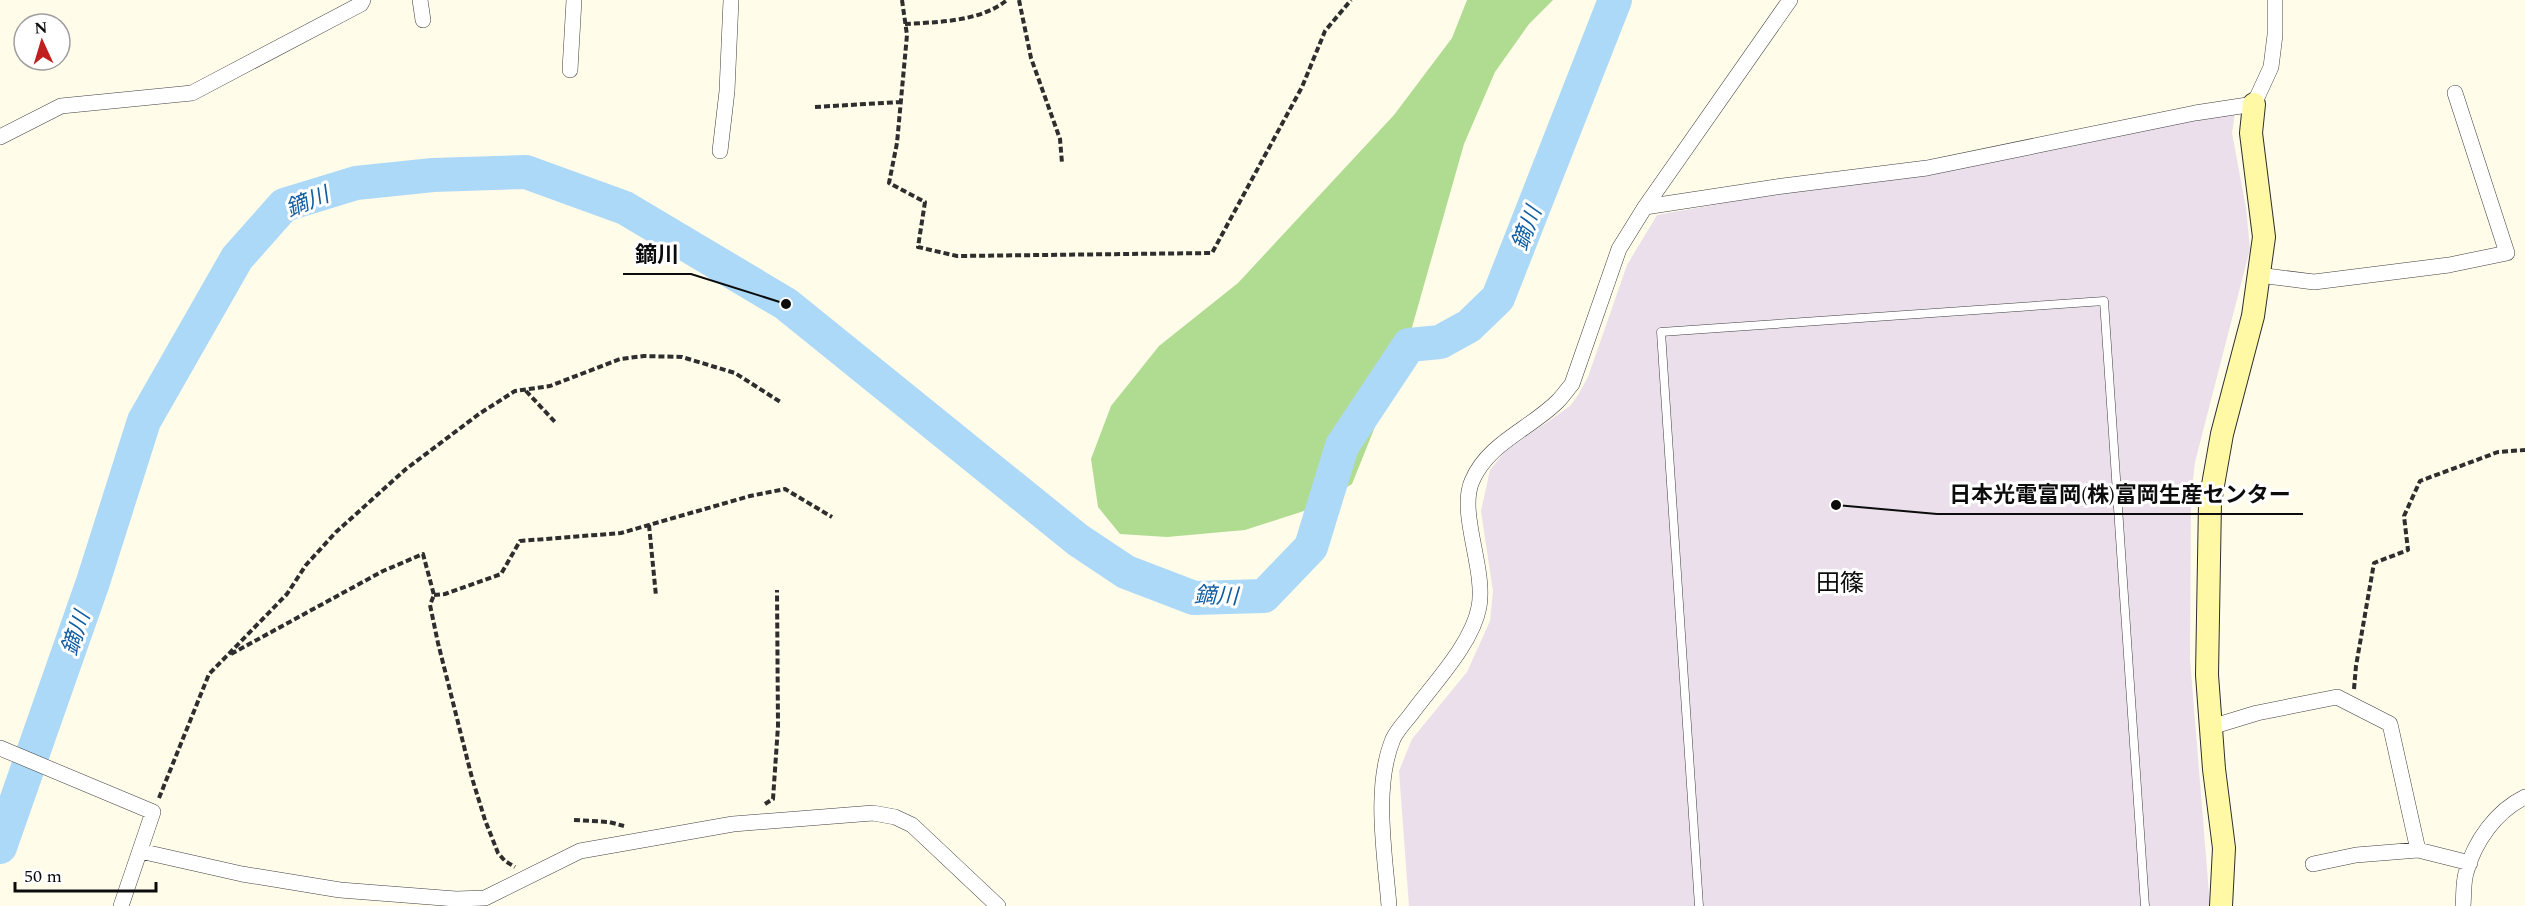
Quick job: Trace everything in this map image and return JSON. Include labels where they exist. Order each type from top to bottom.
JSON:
[{"type":"street","points":[[0,137],[61,106],[192,93],[361,4],[363,0]]},
{"type":"street","points":[[420,0],[423,20]]},
{"type":"street","points":[[570,70],[574,0]]},
{"type":"street","points":[[720,151],[727,91],[731,0]]},
{"type":"street","points":[[1389,906],[1383,781],[1393,738],[1465,642],[1479,607],[1478,568],[1467,501],[1471,482],[1483,461],[1500,445],[1557,402],[1572,384],[1619,249],[1645,207],[1790,0]]},
{"type":"street","points":[[2221,906],[2224,848],[2207,675],[2210,502],[2223,434],[2253,316],[2264,237],[2252,133],[2254,104],[2271,67],[2275,35],[2275,0]]},
{"type":"street","points":[[2259,275],[2314,282],[2449,265],[2506,253],[2456,93]]},
{"type":"street","points":[[1645,207],[1783,186],[1927,168],[2196,113],[2254,104]]},
{"type":"street","points":[[2211,727],[2257,712],[2337,697],[2390,724],[2418,850]]},
{"type":"street","points":[[0,748],[150,811],[140,851],[121,906]]},
{"type":"street","points":[[2463,906],[2466,873],[2485,830],[2514,802],[2525,797]]},
{"type":"street","points":[[140,851],[242,874],[318,886],[456,899],[485,898],[580,851],[744,824],[873,813],[896,817],[912,825],[998,906]]},
{"type":"street","points":[[2313,864],[2356,855],[2418,850],[2470,863]]},
{"type":"lane","points":[[1700,906],[1661,332],[2104,301],[2145,906]]},
{"type":"path","points":[[902,0],[907,35],[897,143],[889,183],[925,202],[918,247],[957,256],[1212,253],[1302,87],[1325,32],[1351,0]]},
{"type":"path","points":[[905,24],[940,22],[986,12],[1006,0]]},
{"type":"path","points":[[1019,0],[1031,58],[1060,139],[1062,163]]},
{"type":"path","points":[[815,107],[900,102]]},
{"type":"path","points":[[150,811],[209,674],[287,594],[306,565],[336,532],[406,470],[479,414],[515,391],[550,386],[620,359],[644,356],[682,357],[735,373],[782,403]]},
{"type":"path","points":[[526,391],[556,423]]},
{"type":"path","points":[[2353,705],[2356,666],[2374,563],[2408,550],[2404,516],[2420,481],[2498,452],[2525,450]]},
{"type":"path","points":[[434,595],[445,594],[501,574],[520,541],[621,533],[750,496],[785,489],[832,517]]},
{"type":"path","points":[[649,525],[656,596]]},
{"type":"path","points":[[225,657],[383,571],[423,554],[434,595],[430,605],[438,643],[484,820],[498,853],[505,861],[531,876]]},
{"type":"path","points":[[763,805],[773,799],[778,726],[777,590]]},
{"type":"path","points":[[574,820],[609,822],[637,829],[647,839]]},
{"type":"shaded area","points":[[2235,113],[2232,133],[2246,208],[2250,249],[2195,462],[2191,497],[2190,659],[2210,906],[1409,906],[1399,771],[1412,739],[1467,672],[1490,621],[1493,591],[1481,511],[1490,470],[1506,450],[1570,406],[1578,395],[1588,377],[1627,265],[1657,215]]},
{"type":"green space","points":[[1467,0],[1553,0],[1529,24],[1495,72],[1464,144],[1405,352],[1352,484],[1307,510],[1245,530],[1167,537],[1120,534],[1098,507],[1091,459],[1111,406],[1159,346],[1238,283],[1394,115],[1452,38]]},
{"type":"waterway","name":"鏑川","points":[[0,847],[93,582],[144,421],[237,258],[284,205],[356,183],[433,175],[526,172],[625,208],[786,304],[1078,540],[1126,572],[1194,598],[1264,596],[1311,547],[1342,446],[1409,345],[1440,342],[1469,326],[1498,298],[1615,0]]},
{"type":"place","name":"鏑川","points":[[786,304]]},
{"type":"place","name":"日本光電富岡(株)富岡生産センター","points":[[1836,505]]},
{"type":"district","name":"田篠","points":[[1840,583]]}]
